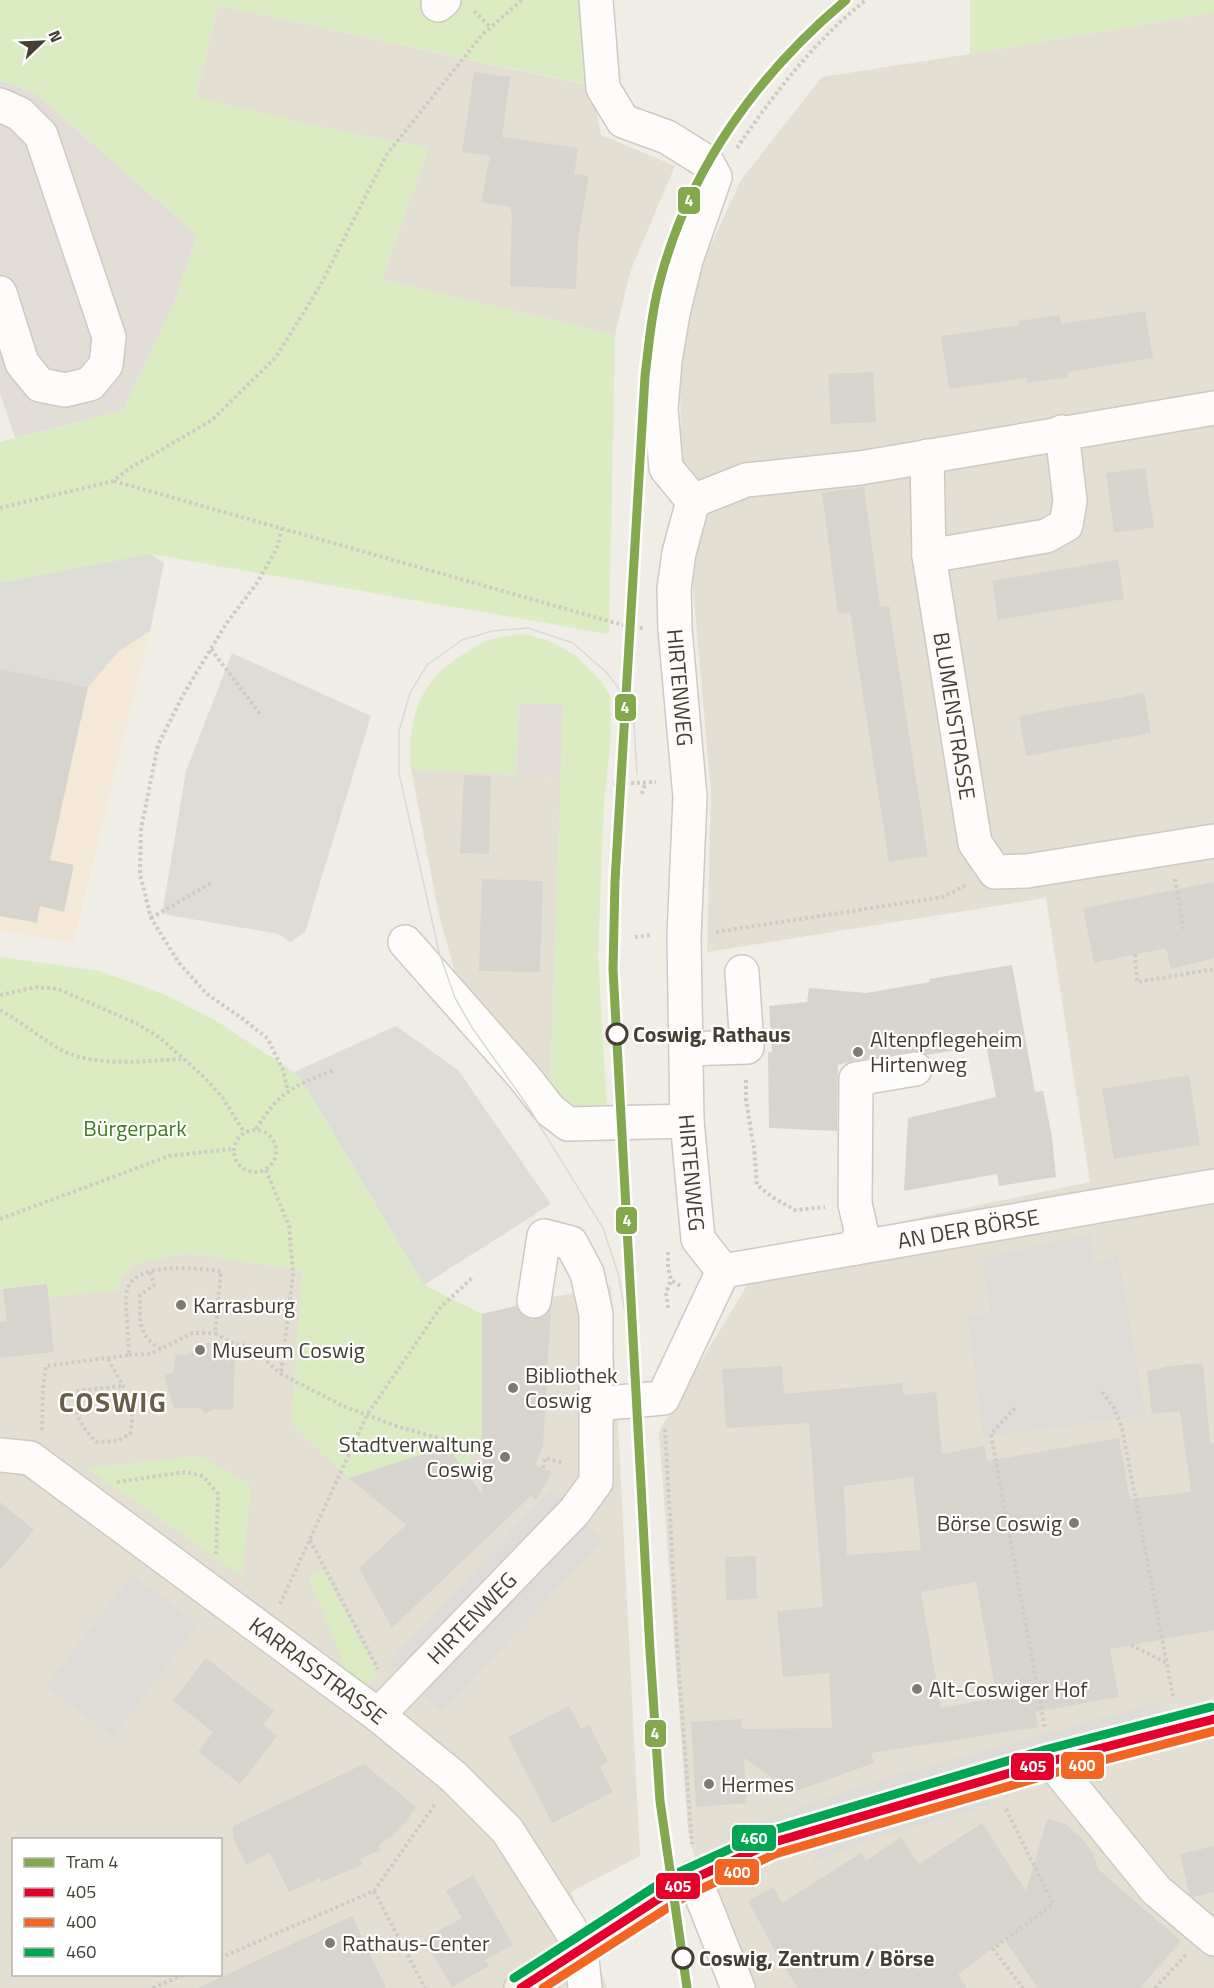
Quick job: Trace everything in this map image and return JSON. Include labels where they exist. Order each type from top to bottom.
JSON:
[{"type":"main road","points":[[521,1988],[694,1877],[771,1843],[1051,1761],[1214,1719]]},
{"type":"street","points":[[596,0],[603,88],[623,121],[667,137],[707,162],[715,177],[686,260],[673,313],[665,361],[661,409],[666,468],[693,501],[746,480],[860,468],[1214,408]]},
{"type":"street","points":[[0,105],[21,114],[41,135],[109,337],[106,365],[90,384],[65,390],[40,385],[22,363],[0,293]]},
{"type":"street","points":[[929,556],[1046,536],[1066,525],[1070,501],[1062,432]]},
{"type":"street","name":"BLUMENSTRASSE","points":[[927,456],[929,556],[975,843],[995,872]]},
{"type":"street","name":"HIRTENWEG","points":[[693,501],[679,553],[674,589],[675,629],[690,797],[684,937],[687,1121],[698,1239],[723,1271]]},
{"type":"street","points":[[995,872],[1027,871],[1214,841]]},
{"type":"street","points":[[405,942],[550,1110],[568,1124],[687,1121]]},
{"type":"street","points":[[686,1049],[747,1047],[742,972]]},
{"type":"street","points":[[856,1248],[861,1230],[855,1204],[856,1079],[915,1069]]},
{"type":"street","name":"AN DER BÖRSE","points":[[723,1271],[1214,1186]]},
{"type":"street","name":"HIRTENWEG","points":[[386,1707],[574,1512],[596,1482],[596,1314],[587,1273],[571,1243],[544,1236],[534,1301]]},
{"type":"street","points":[[596,1404],[663,1398],[723,1271]]},
{"type":"street","name":"KARRASSTRASSE","points":[[15,1456],[72,1488],[266,1634],[386,1707],[507,1830],[570,1927],[581,1949]]},
{"type":"street","points":[[1051,1761],[1156,1890],[1211,1936]]},
{"type":"street","points":[[694,1877],[738,1988]]},
{"type":"street","points":[[581,1949],[585,1988]]},
{"type":"path","points":[[0,508],[113,481],[130,468],[212,420],[276,357],[320,286],[387,154],[482,35],[522,0]]},
{"type":"path","points":[[715,177],[729,162],[759,115],[812,52],[866,0]]},
{"type":"path","points":[[113,481],[630,627],[675,629]]},
{"type":"path","points":[[282,528],[277,548],[257,583],[226,624],[183,695],[158,745],[141,829],[140,874],[151,918],[179,963],[207,994],[268,1039],[284,1070],[288,1091]]},
{"type":"path","points":[[211,649],[260,714]]},
{"type":"path","points":[[613,784],[657,782]]},
{"type":"path","points":[[642,794],[645,784]]},
{"type":"path","points":[[1169,849],[1184,932]]},
{"type":"path","points":[[684,937],[943,897],[995,872]]},
{"type":"path","points":[[151,918],[211,883]]},
{"type":"path","points":[[1135,954],[1137,982],[1214,969]]},
{"type":"path","points":[[0,995],[37,987],[58,989],[138,1024],[160,1038],[202,1076],[222,1097],[244,1132]]},
{"type":"path","points":[[0,1010],[23,1023],[60,1050],[91,1059],[126,1062],[182,1059]]},
{"type":"path","points":[[747,1047],[746,1100],[757,1185],[795,1210],[855,1204]]},
{"type":"path","points":[[256,1129],[279,1096],[303,1082],[334,1070]]},
{"type":"path","points":[[256,1129],[268,1133],[276,1144],[273,1164],[266,1170],[255,1173],[242,1169],[234,1157],[233,1149],[244,1132],[256,1129]]},
{"type":"path","points":[[0,1219],[168,1156],[233,1149]]},
{"type":"path","points":[[266,1170],[289,1226],[293,1274],[281,1374]]},
{"type":"path","points":[[129,1355],[127,1291],[133,1280],[158,1269],[180,1267],[221,1271],[215,1333]]},
{"type":"path","points":[[150,1272],[154,1285],[140,1295],[140,1322],[148,1342],[161,1349]]},
{"type":"path","points":[[266,1634],[367,1415],[441,1308],[473,1277]]},
{"type":"path","points":[[15,1456],[42,1440],[46,1366],[149,1354],[192,1333],[215,1333],[234,1344],[249,1346],[281,1374],[341,1405],[399,1427],[478,1449]]},
{"type":"path","points":[[108,1359],[129,1397],[134,1419],[130,1434],[117,1441],[96,1442],[82,1427],[74,1408],[76,1391],[122,1386]]},
{"type":"path","points":[[1102,1392],[1114,1408],[1122,1428],[1179,1727]]},
{"type":"path","points":[[663,1398],[678,1660],[694,1877]]},
{"type":"path","points":[[1015,1408],[991,1434],[1051,1761]]},
{"type":"path","points":[[72,1488],[184,1472],[202,1476],[218,1494],[215,1594]]},
{"type":"path","points":[[310,1539],[386,1707]]},
{"type":"path","points":[[1131,1645],[1167,1663]]},
{"type":"path","points":[[222,1957],[374,1891],[454,1777]]},
{"type":"path","points":[[991,1779],[1053,1904],[993,1949],[1023,1988]]},
{"type":"path","points":[[374,1891],[425,1988]]},
{"type":"path","points":[[1155,1988],[1211,1936]]},
{"type":"path","points":[[153,1988],[180,1976]]},
{"type":"shaded area","points":[[218,5],[591,86],[601,135],[675,166],[630,272],[615,335],[382,280],[428,148],[316,126],[195,98]]},
{"type":"shaded area","points":[[1214,12],[1214,1988],[727,1988],[688,1831],[659,1431],[769,1249],[1090,1182],[1046,898],[707,952],[711,793],[681,451],[680,373],[699,271],[741,180],[822,77]]},
{"type":"shaded area","points":[[0,80],[36,94],[197,235],[176,299],[123,410],[15,438],[0,394]]},
{"type":"shaded area","points":[[150,554],[164,563],[150,631],[119,651],[88,687],[0,669],[0,583]]},
{"type":"shaded area","points":[[164,563],[150,631],[73,943],[0,930],[0,583]]},
{"type":"shaded area","points":[[232,653],[371,716],[305,932],[290,942],[279,934],[162,914],[186,771]]},
{"type":"shaded area","points":[[519,703],[563,704],[561,777],[516,775]]},
{"type":"shaded area","points":[[411,769],[561,777],[550,1092],[474,1001],[455,973],[439,915]]},
{"type":"shaded area","points":[[396,1026],[458,1070],[551,1204],[424,1285],[303,1082],[294,1072]]},
{"type":"shaded area","points":[[1090,1235],[1094,1262],[1118,1256],[1145,1415],[983,1437],[968,1316],[991,1313],[982,1258]]},
{"type":"shaded area","points":[[188,1253],[303,1270],[292,1424],[350,1478],[482,1434],[482,1314],[611,1286],[640,1856],[571,1892],[607,1988],[0,1988],[0,1289],[47,1284],[49,1297],[121,1278],[135,1263]]},
{"type":"shaded area","points":[[550,1490],[603,1540],[442,1712],[389,1662]]},
{"type":"shaded area","points":[[132,1574],[198,1624],[113,1737],[46,1686]]},
{"type":"shaded area","points":[[1159,1702],[1165,1731],[979,1782],[990,1805],[866,1841],[814,1862],[804,1833],[736,1858],[727,1833],[890,1777]]},
{"type":"green space","points":[[0,0],[596,0],[603,88],[218,5],[195,97],[316,126],[428,148],[382,280],[615,335],[609,634],[150,554],[0,583],[0,442],[123,410],[176,299],[197,235],[36,94],[0,80]]},
{"type":"green space","points":[[970,0],[1214,0],[1214,12],[970,54]]},
{"type":"green space","points":[[524,634],[549,641],[575,655],[601,681],[610,696],[611,738],[604,802],[598,954],[607,1113],[576,1110],[550,1092],[563,705],[519,703],[516,775],[411,769],[411,733],[415,716],[420,701],[438,674],[451,662],[485,641]]},
{"type":"green space","name":"Bürgerpark","points":[[0,957],[100,971],[166,995],[218,1022],[294,1072],[303,1082],[424,1285],[482,1314],[482,1434],[478,1449],[463,1468],[349,1478],[292,1424],[302,1270],[188,1253],[135,1263],[121,1278],[117,1290],[49,1297],[47,1284],[0,1289]]},
{"type":"green space","points":[[200,1456],[251,1485],[242,1576],[87,1468]]},
{"type":"green space","points":[[322,1569],[378,1674],[367,1685],[348,1673],[309,1578]]},
{"type":"building","points":[[474,72],[510,77],[502,137],[578,148],[574,174],[589,176],[578,238],[576,289],[510,286],[511,207],[481,202],[490,156],[462,152]]},
{"type":"building","points":[[1145,311],[1153,358],[1068,372],[1068,377],[1027,383],[1026,378],[949,389],[941,336],[1019,325],[1018,321],[1060,315],[1061,324]]},
{"type":"building","points":[[873,372],[876,422],[831,424],[828,374]]},
{"type":"building","points":[[1145,468],[1154,527],[1114,533],[1106,473]]},
{"type":"building","points":[[864,487],[880,607],[889,606],[928,856],[889,862],[850,612],[838,614],[822,493]]},
{"type":"building","points":[[1118,560],[1124,599],[998,620],[992,581]]},
{"type":"building","points":[[0,669],[88,687],[50,860],[74,865],[64,912],[40,906],[37,923],[0,916]]},
{"type":"building","points":[[1144,693],[1151,733],[1026,756],[1019,716]]},
{"type":"building","points":[[464,775],[491,776],[489,854],[460,853]]},
{"type":"building","points":[[482,879],[543,881],[540,972],[479,971]]},
{"type":"building","points":[[1214,882],[1214,958],[1171,969],[1166,948],[1094,963],[1083,908]]},
{"type":"building","points":[[1012,965],[1035,1092],[1043,1091],[1052,1137],[1056,1177],[999,1186],[997,1174],[904,1191],[908,1118],[996,1097],[986,1045],[926,1055],[921,1051],[912,1051],[838,1065],[837,1131],[769,1128],[768,1052],[772,1052],[769,1006],[807,1002],[809,988],[866,993],[930,982],[929,979]]},
{"type":"building","points":[[1189,1075],[1200,1145],[1114,1159],[1102,1089]]},
{"type":"building","points":[[47,1284],[54,1352],[0,1358],[0,1322],[7,1322],[3,1289]]},
{"type":"building","name":"Stadtverwaltung Coswig","points":[[516,1306],[522,1315],[532,1320],[541,1318],[551,1308],[543,1446],[535,1465],[552,1472],[536,1500],[531,1496],[392,1628],[359,1568],[406,1525],[349,1478],[447,1446],[482,1494],[482,1314]]},
{"type":"building","points":[[206,1343],[217,1344],[226,1357],[235,1358],[233,1410],[214,1409],[205,1414],[200,1408],[174,1408],[164,1376],[173,1372],[176,1354],[187,1355]]},
{"type":"building","points":[[1203,1363],[1210,1443],[1214,1442],[1214,1630],[1110,1649],[1119,1697],[1035,1712],[1038,1727],[871,1753],[874,1763],[793,1792],[744,1758],[747,1803],[696,1807],[691,1722],[741,1719],[742,1729],[832,1728],[829,1673],[783,1677],[777,1611],[823,1607],[809,1423],[726,1428],[722,1369],[782,1366],[784,1394],[902,1383],[904,1395],[936,1392],[942,1454],[984,1446],[987,1461],[1119,1438],[1130,1499],[1191,1492],[1180,1411],[1152,1414],[1147,1371],[1162,1369],[1162,1367]],"holes":[[[913,1477],[921,1550],[847,1555],[844,1486]],[[976,1582],[997,1698],[941,1708],[921,1592]]]},
{"type":"building","points":[[0,1502],[34,1530],[0,1570]]},
{"type":"building","points":[[756,1556],[757,1599],[726,1600],[725,1557]]},
{"type":"building","points":[[206,1658],[274,1711],[263,1725],[277,1736],[240,1784],[198,1752],[213,1732],[173,1701]]},
{"type":"building","points":[[569,1706],[581,1729],[589,1725],[608,1762],[600,1767],[613,1792],[552,1823],[508,1737]]},
{"type":"building","points":[[364,1764],[416,1807],[406,1822],[379,1845],[380,1850],[360,1859],[362,1865],[321,1882],[320,1878],[289,1892],[270,1853],[246,1865],[233,1837],[233,1826]]},
{"type":"building","points":[[1047,1819],[1064,1823],[1082,1838],[1094,1855],[1098,1869],[1181,1941],[1140,1988],[1038,1988],[1004,1939],[958,1975],[967,1988],[798,1988],[748,1901],[773,1887],[782,1903],[861,1853],[866,1861],[901,1837],[919,1864],[982,1823],[1026,1891]]},
{"type":"building","points":[[1214,1846],[1214,1892],[1193,1897],[1189,1893],[1180,1854]]},
{"type":"building","points":[[473,1875],[513,1945],[485,1960],[489,1966],[452,1987],[424,1939],[462,1918],[446,1891]]},
{"type":"building","name":"Rathaus-Center","points":[[352,1916],[386,1988],[198,1988]]},
{"type":"tram line","name":"4","points":[[687,1988],[660,1801],[613,969],[615,881],[645,376],[653,314],[661,277],[690,197],[732,124],[757,90],[814,28],[846,0]]},
{"type":"tram line","points":[[636,1374],[618,1273],[603,1228],[527,1105],[473,1029],[455,998],[439,952],[399,773],[399,731],[410,693],[427,665],[462,640],[492,631],[528,628],[573,643],[606,672],[627,699],[634,724],[637,774]]},
{"type":"transit line","name":"460","points":[[514,1978],[673,1875],[767,1832],[1048,1749],[1211,1707]]},
{"type":"transit line","name":"405","points":[[521,1988],[680,1885],[771,1843],[1051,1761],[1214,1719]]},
{"type":"transit line","name":"400","points":[[543,1988],[686,1896],[775,1854],[1054,1773],[1214,1731]]},
{"type":"place","name":"Coswig, Rathaus","points":[[617,1034]]},
{"type":"place","name":"Altenpflegeheim Hirtenweg","points":[[858,1052]]},
{"type":"place","name":"Karrasburg","points":[[181,1305]]},
{"type":"place","name":"Museum Coswig","points":[[200,1350]]},
{"type":"place","name":"Bibliothek Coswig","points":[[513,1388]]},
{"type":"place","name":"Stadtverwaltung Coswig","points":[[505,1457]]},
{"type":"place","name":"Börse Coswig","points":[[1074,1523]]},
{"type":"place","name":"Alt-Coswiger Hof","points":[[917,1689]]},
{"type":"place","name":"Hermes","points":[[709,1784]]},
{"type":"place","name":"Rathaus-Center","points":[[330,1943]]},
{"type":"place","name":"Coswig, Zentrum / Börse","points":[[683,1958]]},
{"type":"district","name":"COSWIG","points":[[113,1401]]}]
